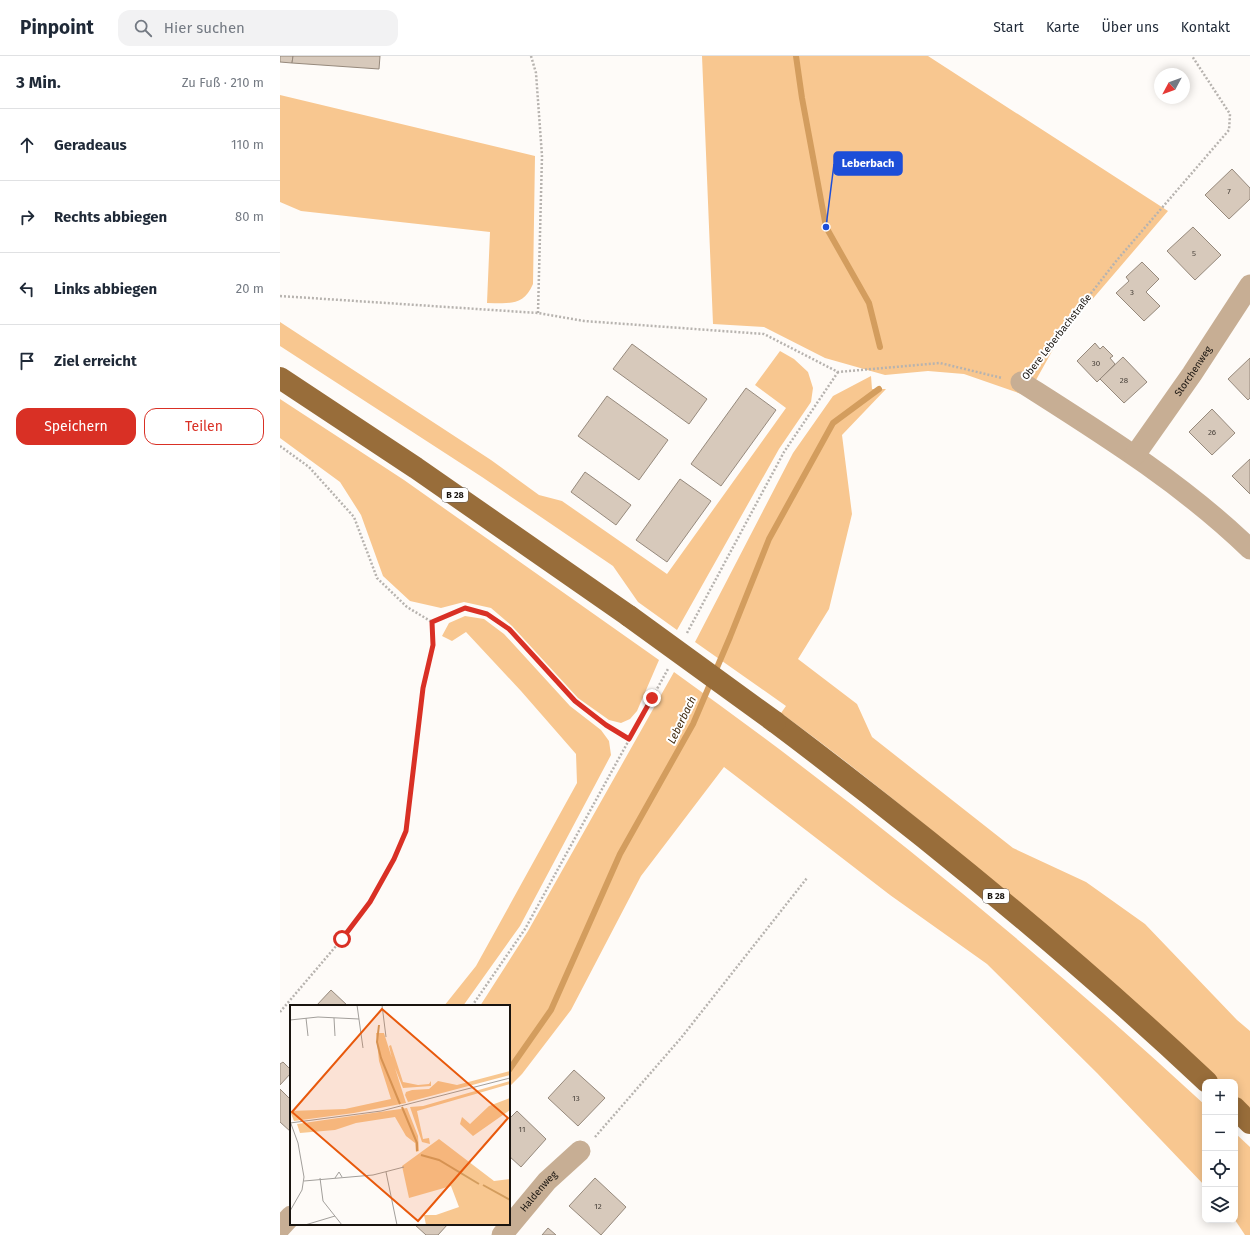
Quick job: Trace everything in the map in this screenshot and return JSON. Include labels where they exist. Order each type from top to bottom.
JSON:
[{"type":"main road","name":"B 28","points":[[280,378],[410,464],[629,616],[775,722],[915,830],[1027,922],[1154,1033],[1204,1079]]},
{"type":"main road","points":[[1238,1111],[1250,1123]]},
{"type":"street","name":"Storchenweg","points":[[1135,456],[1192,374],[1250,285]]},
{"type":"street","name":"Obere Leberbachstraße","points":[[1021,382],[1135,456],[1212,514],[1250,549]]},
{"type":"street","name":"Haldenweg","points":[[502,1235],[547,1181],[580,1151]]},
{"type":"street","points":[[280,1228],[290,1217]]},
{"type":"path","points":[[531,56],[536,73],[542,156],[538,313]]},
{"type":"path","name":"Obere Leberbachstraße","points":[[1021,382],[1117,260],[1229,130],[1230,114],[1192,56]]},
{"type":"path","points":[[280,296],[538,313],[584,321],[764,334],[838,372],[940,363],[1021,382]]},
{"type":"path","points":[[695,618],[784,452],[838,372]]},
{"type":"path","points":[[280,446],[309,467],[354,517],[378,578],[407,607],[432,622]]},
{"type":"path","points":[[432,622],[465,608],[487,614],[509,629],[575,701],[606,725],[629,739]]},
{"type":"path","points":[[280,1012],[342,939],[370,902],[394,859],[406,831],[423,688],[433,645],[432,622]]},
{"type":"path","points":[[473,1005],[525,929],[652,698]]},
{"type":"path","points":[[580,1151],[607,1126],[681,1038],[807,878]]},
{"type":"shaded area","points":[[702,56],[928,56],[1168,211],[1060,337],[1027,396],[964,374],[928,371],[885,375],[825,358],[764,327],[713,324]]},
{"type":"shaded area","points":[[280,95],[535,156],[533,284],[525,297],[508,303],[487,303],[490,232],[301,211],[280,202]]},
{"type":"shaded area","points":[[280,322],[491,460],[539,495],[562,501],[667,574],[786,408],[755,385],[780,351],[794,359],[808,372],[813,388],[811,402],[779,449],[677,630],[638,602],[613,566],[482,477],[280,346]]},
{"type":"shaded area","points":[[871,376],[872,389],[886,389],[842,435],[852,514],[829,609],[798,659],[857,704],[872,737],[1013,848],[1086,882],[1145,924],[1237,1020],[1250,1031],[1250,1111],[1238,1100],[1238,1079],[1217,1079],[1200,1062],[1097,972],[942,839],[836,754],[781,713],[786,706],[695,642],[793,453],[833,396]]},
{"type":"shaded area","points":[[280,399],[404,480],[659,660],[637,711],[630,719],[621,723],[609,720],[578,698],[512,626],[491,608],[464,602],[441,608],[410,601],[383,576],[361,515],[340,482],[280,438]]},
{"type":"shaded area","points":[[465,616],[484,619],[504,634],[570,706],[601,730],[609,741],[611,755],[520,926],[464,1005],[445,1005],[476,966],[577,783],[576,754],[521,691],[466,632],[452,641],[442,636],[449,623]]},
{"type":"shaded area","points":[[674,672],[812,774],[946,880],[1142,1047],[1202,1102],[1202,1183],[1097,1073],[987,964],[890,895],[724,767],[641,876],[571,1010],[522,1074],[510,1086],[510,1005],[481,1005],[528,931]]},
{"type":"shaded area","points":[[1238,1136],[1250,1147],[1250,1235],[1245,1235],[1237,1223]]},
{"type":"building","points":[[280,56],[293,56],[292,63],[280,62]]},
{"type":"building","points":[[293,56],[380,56],[379,69],[292,63]]},
{"type":"building","points":[[1232,169],[1250,188],[1250,199],[1229,219],[1205,195]]},
{"type":"building","points":[[1193,227],[1221,255],[1195,280],[1167,251]]},
{"type":"building","points":[[1142,262],[1159,279],[1146,292],[1160,306],[1144,321],[1116,293],[1129,281],[1126,277]]},
{"type":"building","points":[[1095,343],[1100,349],[1103,346],[1113,356],[1110,358],[1115,364],[1097,382],[1077,361]]},
{"type":"building","points":[[632,344],[707,399],[689,424],[613,369]]},
{"type":"building","points":[[1123,357],[1147,382],[1124,403],[1100,379]]},
{"type":"building","points":[[1250,358],[1250,398],[1248,400],[1228,379]]},
{"type":"building","points":[[746,388],[776,410],[721,486],[691,464]]},
{"type":"building","points":[[607,396],[668,440],[639,480],[578,436]]},
{"type":"building","points":[[1212,409],[1235,433],[1212,455],[1189,432]]},
{"type":"building","points":[[1250,459],[1250,494],[1232,476]]},
{"type":"building","points":[[585,472],[631,505],[616,525],[571,492]]},
{"type":"building","points":[[680,479],[711,501],[667,562],[636,540]]},
{"type":"building","points":[[331,990],[347,1005],[317,1005]]},
{"type":"building","points":[[283,1062],[290,1069],[290,1074],[280,1085],[280,1064]]},
{"type":"building","points":[[574,1070],[605,1098],[578,1126],[548,1098]]},
{"type":"building","points":[[280,1089],[290,1099],[290,1131],[280,1122]]},
{"type":"building","points":[[517,1111],[546,1139],[521,1167],[510,1157],[510,1118]]},
{"type":"building","points":[[595,1178],[626,1207],[601,1235],[569,1206]]},
{"type":"building","points":[[415,1225],[447,1225],[438,1235],[426,1235]]},
{"type":"building","points":[[548,1228],[556,1235],[542,1235]]},
{"type":"waterway","name":"Leberbach","points":[[796,56],[802,98],[826,227],[869,303],[880,347]]},
{"type":"waterway","name":"Leberbach","points":[[510,1069],[551,1010],[620,854],[693,724],[769,539],[833,423],[879,389]]},
{"type":"place","name":"Leberbach","points":[[826,227]]},
{"type":"route","points":[[342,939],[370,902],[394,859],[406,831],[423,688],[433,645],[432,622],[465,608],[487,614],[509,629],[575,701],[606,725],[629,739],[652,698]]}]
